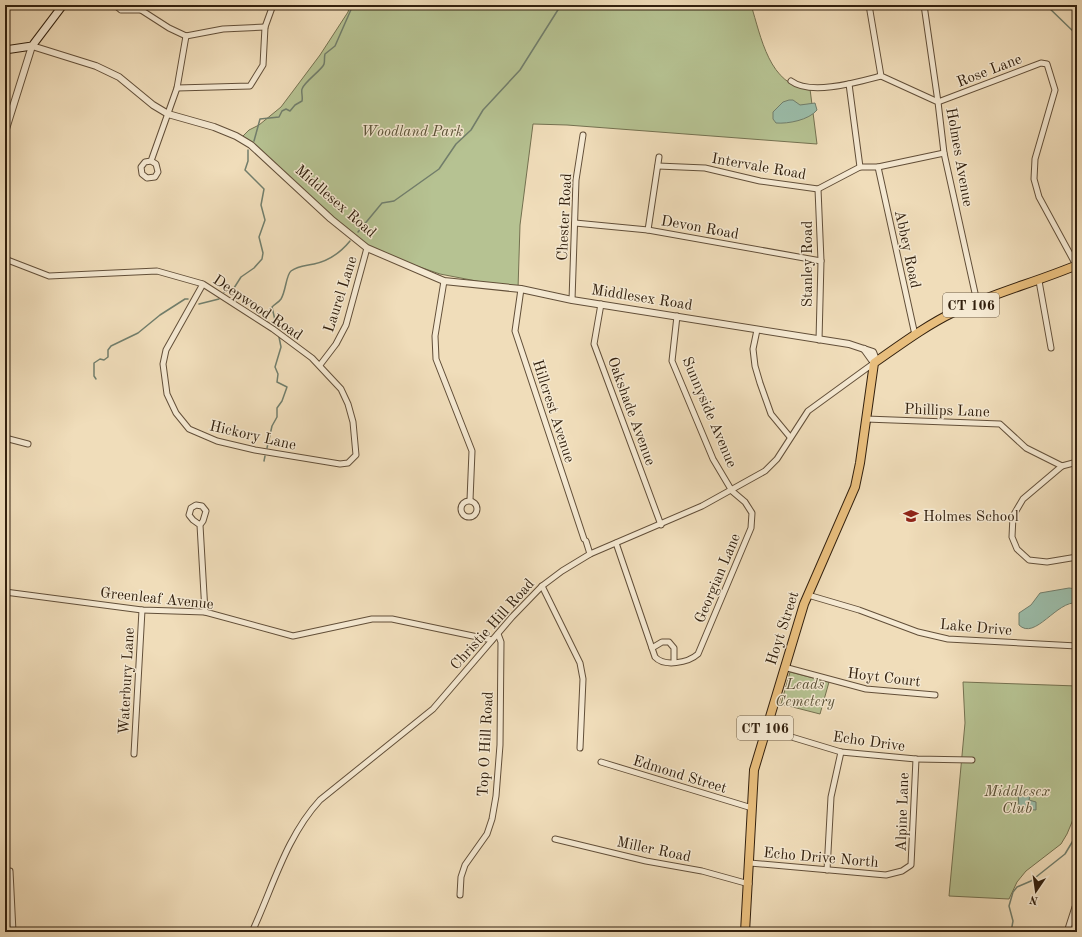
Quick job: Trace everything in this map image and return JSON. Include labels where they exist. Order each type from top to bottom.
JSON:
[{"type":"main road","points":[[32,46],[63,5]]},
{"type":"main road","name":"Middlesex Road","points":[[5,50],[32,46]]},
{"type":"main road","name":"CT 106","points":[[874,363],[944,317],[977,302],[1039,281],[1077,265]]},
{"type":"main road","name":"Hoyt Street","points":[[746,932],[754,770],[765,728],[808,595],[855,487],[859,471],[874,363]]},
{"type":"street","points":[[115,5],[121,10],[140,7],[168,28],[186,36],[223,29],[266,27]]},
{"type":"street","points":[[177,88],[250,86],[264,65],[266,27],[273,5]]},
{"type":"street","points":[[791,81],[795,85],[807,87],[849,84],[881,76],[869,5]]},
{"type":"street","points":[[924,5],[938,102]]},
{"type":"street","points":[[152,161],[177,88],[186,36]]},
{"type":"street","name":"Middlesex Road","points":[[32,46],[78,59],[119,77],[153,105],[168,114],[214,127],[251,144],[331,219],[367,248],[444,281],[521,290],[572,300],[849,344],[864,349],[874,363]]},
{"type":"street","points":[[5,132],[32,46]]},
{"type":"street","name":"Rose Lane","points":[[938,102],[1041,63],[1047,64],[1055,90],[1035,159],[1034,179],[1039,197],[1077,265]]},
{"type":"street","name":"Holmes Avenue","points":[[881,76],[938,102],[944,153],[977,302]]},
{"type":"street","points":[[849,84],[860,167]]},
{"type":"street","name":"Chester Road","points":[[572,300],[576,180],[584,135]]},
{"type":"street","name":"Intervale Road","points":[[658,166],[705,168],[760,181],[818,189],[860,167],[878,167],[944,153]]},
{"type":"street","points":[[648,230],[659,157]]},
{"type":"street","name":"Abbey Road","points":[[878,167],[915,335]]},
{"type":"street","name":"Stanley Road","points":[[818,189],[821,261],[819,340]]},
{"type":"street","name":"Devon Road","points":[[575,223],[648,230],[821,261]]},
{"type":"street","name":"Laurel Lane","points":[[320,366],[336,344],[346,325],[367,248]]},
{"type":"street","name":"Deepwood Road","points":[[5,259],[49,276],[157,271],[203,284],[273,330],[320,366],[340,389],[348,404],[353,422],[356,442],[356,455],[354,460]]},
{"type":"street","points":[[444,281],[435,336],[436,359],[472,451],[470,500]]},
{"type":"street","points":[[1039,281],[1051,348]]},
{"type":"street","name":"Hickory Lane","points":[[203,284],[166,350],[163,364],[167,394],[176,414],[189,429],[204,437],[232,445],[340,464],[348,464],[354,460]]},
{"type":"street","name":"Hillcrest Avenue","points":[[521,290],[515,331],[590,554]]},
{"type":"street","name":"Oakshade Avenue","points":[[601,304],[594,344],[661,525]]},
{"type":"street","name":"Sunnyside Avenue","points":[[677,316],[672,361],[713,459],[732,491]]},
{"type":"street","points":[[756,330],[753,349],[755,366],[760,383],[771,414],[790,437]]},
{"type":"street","name":"Christie Hill Road","points":[[252,932],[294,837],[306,816],[320,800],[433,709],[512,617],[542,586],[562,571],[590,554],[661,525],[732,491],[765,471],[777,459],[808,411],[874,363]]},
{"type":"street","name":"Phillips Lane","points":[[866,419],[1000,424],[1026,448],[1062,466]]},
{"type":"street","points":[[5,438],[28,444]]},
{"type":"street","points":[[1077,462],[1062,466],[1023,499],[1013,516],[1012,537],[1017,549],[1029,560],[1046,562],[1077,557]]},
{"type":"street","name":"Georgian Lane","points":[[616,543],[652,648],[658,660],[662,662],[685,662],[698,654],[751,528],[752,513],[745,502],[732,491]]},
{"type":"street","points":[[200,525],[205,612]]},
{"type":"street","points":[[542,586],[580,663],[583,685],[580,748]]},
{"type":"street","name":"Greenleaf Avenue","points":[[5,592],[142,610],[205,612],[293,636],[372,619],[392,619],[492,640]]},
{"type":"street","name":"Lake Drive","points":[[808,595],[859,610],[918,632],[948,639],[1077,646]]},
{"type":"street","name":"Waterbury Lane","points":[[134,754],[142,610]]},
{"type":"street","name":"Top O Hill Road","points":[[460,895],[461,877],[466,865],[487,834],[492,820],[499,774],[501,642],[498,634]]},
{"type":"street","points":[[652,648],[662,642],[669,642],[674,648],[674,661]]},
{"type":"street","name":"Hoyt Court","points":[[784,667],[866,689],[935,695]]},
{"type":"street","name":"Echo Drive","points":[[765,728],[841,752],[916,759],[972,760]]},
{"type":"street","points":[[827,870],[831,797],[841,752]]},
{"type":"street","name":"Alpine Lane","points":[[912,865],[916,759]]},
{"type":"street","name":"Edmond Street","points":[[601,762],[752,808]]},
{"type":"street","name":"Miller Road","points":[[554,839],[646,861],[702,871],[749,884]]},
{"type":"street","name":"Echo Drive North","points":[[750,863],[886,875],[902,871],[912,865]]},
{"type":"street","points":[[10,872],[12,932]]},
{"type":"street","points":[[1068,932],[1075,907],[1077,908]]},
{"type":"green space","name":"Woodland Park","points":[[350,5],[751,5],[763,45],[776,70],[785,79],[796,86],[810,89],[817,144],[567,125],[533,124],[520,225],[518,289],[440,274],[368,246],[328,218],[242,140],[243,136],[249,130],[259,125],[281,107],[320,55],[348,12]]},
{"type":"green space","name":"Leads Cemetery","points":[[790,672],[829,682],[820,714],[781,704]]},
{"type":"green space","name":"Middlesex Club","points":[[963,682],[1077,686],[1077,810],[1061,844],[1026,871],[1017,882],[1009,899],[949,896],[965,723]]},
{"type":"shaded area","points":[[793,100],[800,105],[815,103],[817,110],[804,119],[798,121],[776,123],[773,119],[773,112],[783,102]]},
{"type":"shaded area","points":[[1069,588],[1077,589],[1077,603],[1062,607],[1032,628],[1025,629],[1019,625],[1019,613],[1031,605],[1040,593]]},
{"type":"shaded area","points":[[1018,790],[1031,791],[1029,800],[1036,802],[1036,810],[1019,809]]},
{"type":"waterway","points":[[254,141],[260,119],[279,117],[282,111],[286,109],[290,111],[295,105],[302,101],[303,86],[323,66],[325,54],[335,46],[353,5]]},
{"type":"waterway","points":[[358,232],[382,203],[394,201],[439,169],[456,144],[471,130],[483,110],[520,70],[561,5]]},
{"type":"waterway","points":[[1046,5],[1077,35]]},
{"type":"waterway","points":[[224,292],[234,288],[241,277],[254,268],[262,259],[263,253],[259,237],[265,220],[261,205],[264,189],[245,170],[248,161],[248,150]]},
{"type":"waterway","points":[[277,329],[272,307],[281,299],[289,273],[299,267],[319,263],[329,258],[343,249],[350,241]]},
{"type":"waterway","points":[[96,379],[94,376],[94,363],[100,359],[104,360],[108,357],[108,350],[111,346],[138,333],[160,315],[185,299],[188,299]]},
{"type":"waterway","points":[[199,304],[219,299]]},
{"type":"waterway","points":[[267,448],[272,426],[277,417],[277,408],[282,401],[287,387],[277,382],[278,374],[275,367],[281,347],[279,337]]},
{"type":"waterway","points":[[264,461],[265,456]]},
{"type":"waterway","points":[[1011,932],[1013,921],[1009,906],[1013,892],[1017,887],[1031,881],[1065,854],[1077,834]]},
{"type":"place","name":"Holmes School","points":[[911,516]]}]
